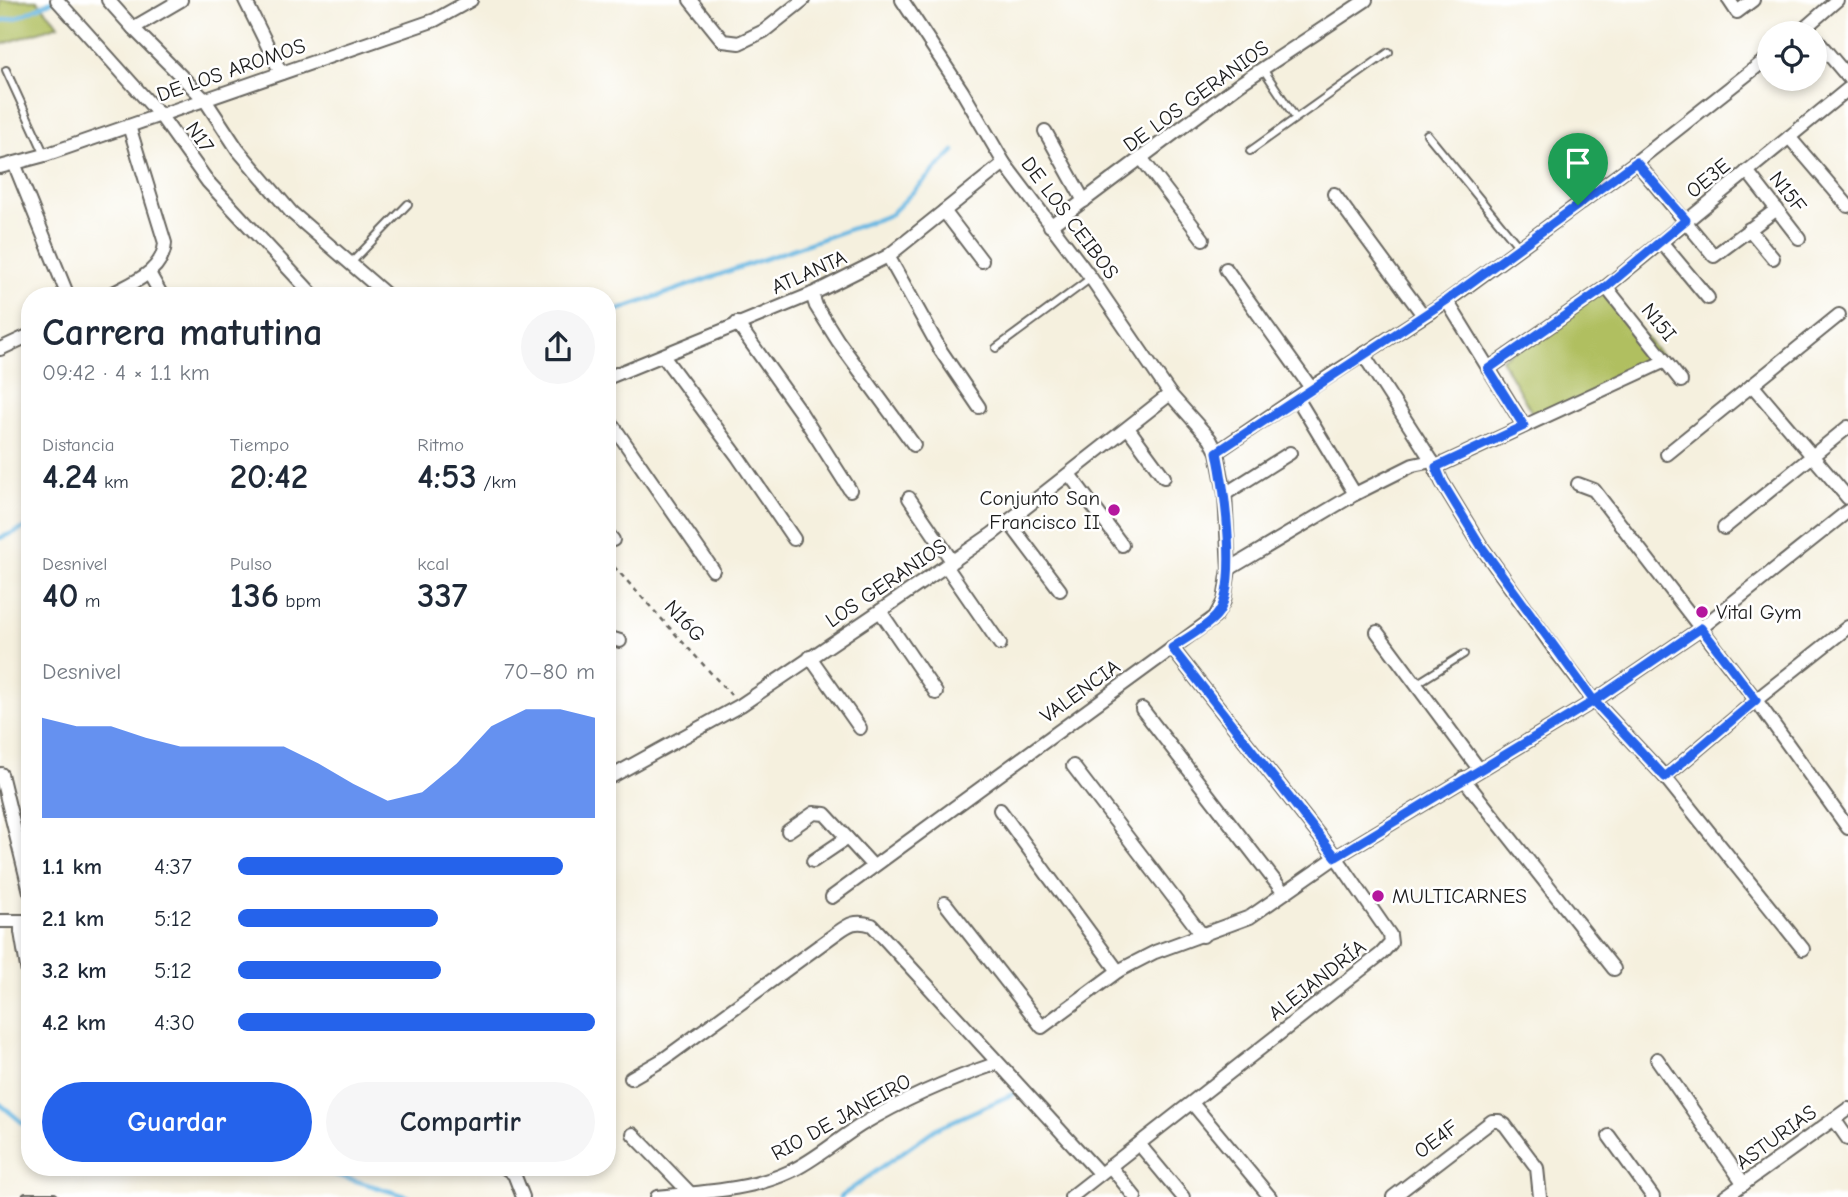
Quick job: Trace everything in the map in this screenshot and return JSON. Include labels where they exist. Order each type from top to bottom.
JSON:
[{"type":"street","name":"N17","points":[[57,0],[160,115],[208,182],[306,287]]},
{"type":"street","points":[[108,0],[205,100],[262,180],[291,212],[378,287]]},
{"type":"street","points":[[133,28],[181,0]]},
{"type":"street","points":[[245,0],[281,73]]},
{"type":"street","name":"DE LOS AROMOS","points":[[0,167],[46,155],[435,20],[471,0]]},
{"type":"street","points":[[690,0],[723,41],[739,43],[764,31],[803,0]]},
{"type":"street","name":"DE LOS CEIBOS","points":[[902,0],[962,91],[1004,163],[1091,278],[1170,394],[1210,439],[1217,452]]},
{"type":"street","name":"DE LOS GERANIOS","points":[[1050,226],[1262,69],[1366,0]]},
{"type":"street","points":[[1729,0],[1737,12],[1754,0]]},
{"type":"street","points":[[1818,21],[1836,1]]},
{"type":"street","points":[[1827,54],[1848,77]]},
{"type":"street","points":[[1217,452],[1447,300],[1636,162],[1757,66]]},
{"type":"street","name":"OE3E","points":[[1488,369],[1606,287],[1848,89]]},
{"type":"street","points":[[124,287],[159,265],[165,243],[129,126]]},
{"type":"street","points":[[1045,131],[1084,201]]},
{"type":"street","points":[[1789,137],[1848,206]]},
{"type":"street","points":[[1142,159],[1203,239]]},
{"type":"street","points":[[1636,162],[1713,256],[1777,209]]},
{"type":"street","points":[[15,163],[64,287]]},
{"type":"street","name":"ATLANTA","points":[[616,374],[812,294],[888,256],[1004,163]]},
{"type":"street","name":"N15F","points":[[1747,171],[1799,238]]},
{"type":"street","points":[[1334,194],[1423,314]]},
{"type":"street","points":[[944,211],[982,261]]},
{"type":"street","points":[[1749,229],[1773,258]]},
{"type":"street","points":[[1662,243],[1708,298]]},
{"type":"street","points":[[888,256],[941,351],[979,407]]},
{"type":"street","points":[[1226,269],[1311,388]]},
{"type":"street","points":[[149,273],[157,287]]},
{"type":"street","name":"N15I","points":[[1606,287],[1681,382]]},
{"type":"street","points":[[812,294],[816,306],[838,341],[914,445]]},
{"type":"street","points":[[1447,300],[1524,426]]},
{"type":"street","points":[[1667,454],[1839,315]]},
{"type":"street","points":[[737,323],[801,413],[850,490]]},
{"type":"street","points":[[0,349],[21,339]]},
{"type":"street","points":[[1363,354],[1434,464],[1481,546],[1594,701],[1665,777],[1803,949]]},
{"type":"street","points":[[663,356],[738,457],[794,539]]},
{"type":"street","points":[[1229,569],[1355,494],[1413,464],[1434,464],[1665,361]]},
{"type":"street","points":[[1752,385],[1848,498]]},
{"type":"street","name":"LOS GERANIOS","points":[[616,774],[741,705],[880,611],[1008,521],[1170,394]]},
{"type":"street","points":[[1297,398],[1355,494]]},
{"type":"street","points":[[1724,528],[1848,427]]},
{"type":"street","points":[[1128,428],[1164,477]]},
{"type":"street","points":[[616,429],[713,570]]},
{"type":"street","name":"VALENCIA","points":[[832,897],[1215,617],[1224,601],[1229,569],[1225,494],[1217,452]]},
{"type":"street","points":[[1225,494],[1290,453]]},
{"type":"street","points":[[1069,474],[1122,545]]},
{"type":"street","points":[[1578,484],[1594,490],[1756,700],[1848,828]]},
{"type":"street","points":[[909,498],[999,644]]},
{"type":"street","points":[[945,903],[1042,1027],[1118,971],[1154,952],[1250,917],[1336,857],[1594,701],[1701,628],[1848,511]]},
{"type":"street","points":[[1008,521],[1060,590]]},
{"type":"street","points":[[880,611],[936,693]]},
{"type":"street","points":[[1665,777],[1756,700],[1848,628]]},
{"type":"street","points":[[1377,632],[1479,769]]},
{"type":"street","name":"ALEJANDRÍA","points":[[1139,1144],[1390,947],[1390,935],[1336,857],[1172,648]]},
{"type":"street","points":[[810,657],[860,728]]},
{"type":"street","points":[[1143,709],[1284,893]]},
{"type":"street","points":[[1073,766],[1203,936]]},
{"type":"street","points":[[1,775],[21,856]]},
{"type":"street","points":[[1463,779],[1614,969]]},
{"type":"street","points":[[1000,810],[1118,971]]},
{"type":"street","points":[[788,831],[814,813],[825,814],[873,866]]},
{"type":"street","points":[[813,861],[846,838]]},
{"type":"street","points":[[0,920],[21,921]]},
{"type":"street","points":[[631,1078],[664,1059],[848,925],[860,921],[872,925],[999,1063],[1135,1197]]},
{"type":"street","points":[[1657,1059],[1744,1184]]},
{"type":"street","name":"RIO DE JANEIRO","points":[[657,1197],[745,1187],[790,1172],[860,1126],[905,1101],[999,1063]]},
{"type":"street","points":[[1192,1102],[1270,1197]]},
{"type":"street","name":"ASTURIAS","points":[[1726,1197],[1848,1109]]},
{"type":"street","points":[[1833,1119],[1848,1139]]},
{"type":"street","name":"OE4F","points":[[1393,1197],[1492,1121],[1505,1125],[1536,1168],[1540,1197]]},
{"type":"street","points":[[633,1134],[690,1193]]},
{"type":"street","points":[[1609,1136],[1653,1197]]},
{"type":"street","points":[[1071,1197],[1139,1144],[1183,1197]]},
{"type":"street","points":[[515,1176],[523,1197]]},
{"type":"lane","points":[[1250,151],[1389,52]]},
{"type":"lane","points":[[1262,69],[1295,117]]},
{"type":"lane","points":[[6,70],[46,155]]},
{"type":"lane","points":[[1427,134],[1519,247]]},
{"type":"lane","points":[[351,263],[408,204]]},
{"type":"lane","points":[[996,348],[1091,278]]},
{"type":"lane","points":[[1416,684],[1464,654]]},
{"type":"lane","points":[[26,1197],[54,1197]]},
{"type":"path","name":"N16G","points":[[616,569],[741,705]]},
{"type":"green space","points":[[0,0],[37,0],[59,25],[0,45]]},
{"type":"green space","points":[[1606,287],[1665,361],[1536,420],[1501,359]]},
{"type":"waterway","points":[[0,21],[16,18],[54,0]]},
{"type":"waterway","points":[[616,311],[890,215],[954,151]]},
{"type":"waterway","points":[[0,538],[21,530]]},
{"type":"waterway","points":[[840,1197],[935,1129],[1013,1094]]},
{"type":"waterway","points":[[0,1104],[21,1122]]},
{"type":"waterway","points":[[340,1176],[409,1197]]},
{"type":"place","name":"Conjunto San Francisco II","points":[[1114,510]]},
{"type":"place","name":"Vital Gym","points":[[1702,612]]},
{"type":"place","name":"MULTICARNES","points":[[1378,896]]},
{"type":"route","points":[[1578,205],[1447,300],[1217,452],[1225,494],[1229,569],[1224,601],[1215,617],[1172,648],[1336,857],[1594,701],[1665,777],[1756,700],[1701,628],[1594,701],[1481,546],[1442,482],[1436,467],[1524,426],[1488,369],[1606,287],[1662,243],[1686,220],[1636,162],[1578,205]]}]
